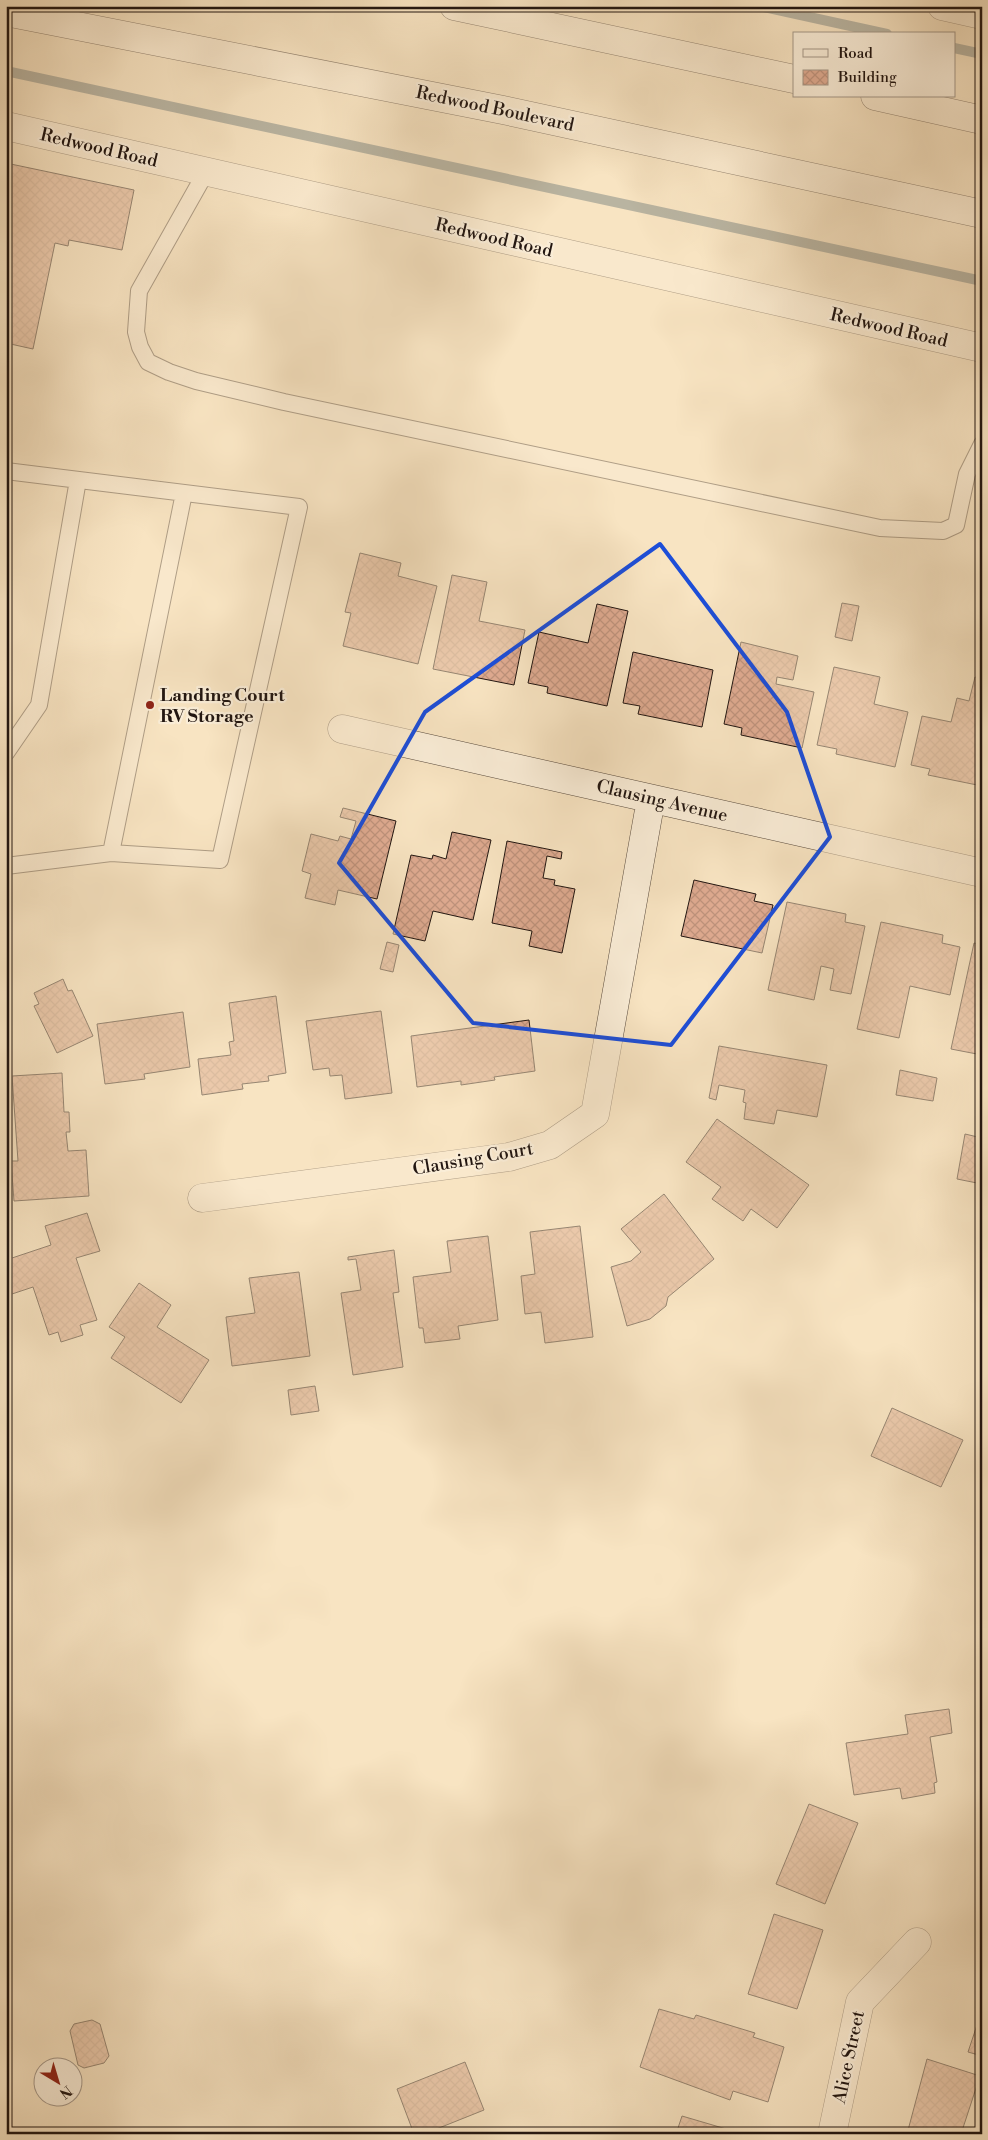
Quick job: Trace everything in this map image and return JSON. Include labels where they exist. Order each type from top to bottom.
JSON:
[{"type":"street","points":[[454,6],[793,79]]},
{"type":"street","points":[[942,6],[982,15]]},
{"type":"street","name":"Redwood Boulevard","points":[[6,12],[502,110],[982,214]]},
{"type":"street","points":[[884,98],[982,120]]},
{"type":"street","name":"Redwood Road","points":[[6,126],[982,348]]},
{"type":"street","name":"Clausing Avenue","points":[[342,729],[982,873]]},
{"type":"street","name":"Clausing Court","points":[[202,1198],[509,1157],[550,1145],[595,1114],[651,799]]},
{"type":"street","name":"Alice Street","points":[[832,2134],[860,2002],[917,1942]]},
{"type":"lane","points":[[206,172],[139,291],[136,332],[140,347],[148,362],[169,372],[196,381],[362,418],[880,528],[944,531],[956,525],[967,474],[982,444]]},
{"type":"lane","points":[[6,471],[299,507],[220,860],[111,853],[6,866]]},
{"type":"lane","points":[[6,753],[39,705],[78,480]]},
{"type":"lane","points":[[111,853],[184,493]]},
{"type":"highlighted area","points":[[660,544],[787,712],[830,837],[671,1045],[473,1023],[339,863],[425,712]]},
{"type":"building","points":[[6,163],[134,190],[122,250],[69,240],[68,246],[55,243],[33,349],[6,343]]},
{"type":"building","points":[[360,553],[401,563],[398,576],[437,586],[418,664],[343,646],[351,613],[345,612]]},
{"type":"building","points":[[452,575],[487,582],[479,621],[525,630],[514,685],[433,669]]},
{"type":"building","points":[[842,603],[859,606],[852,641],[835,637]]},
{"type":"building","points":[[597,604],[628,611],[607,706],[547,693],[548,687],[528,683],[539,632],[588,643]]},
{"type":"building","points":[[741,642],[798,656],[793,680],[777,677],[776,684],[814,692],[802,748],[741,735],[742,728],[724,724]]},
{"type":"building","points":[[633,652],[713,670],[702,727],[638,714],[640,706],[623,703]]},
{"type":"building","points":[[834,667],[880,677],[874,704],[908,712],[895,767],[836,754],[837,749],[817,745]]},
{"type":"building","points":[[975,677],[982,679],[982,786],[928,775],[930,769],[911,765],[922,716],[951,722],[957,698],[969,701]]},
{"type":"building","points":[[343,808],[396,821],[377,899],[338,890],[335,905],[305,898],[311,874],[302,871],[311,834],[338,841],[340,836],[351,839],[356,821],[340,817]]},
{"type":"building","points":[[452,832],[491,840],[473,920],[433,911],[425,941],[393,934],[411,855],[432,859],[433,855],[446,859]]},
{"type":"building","points":[[507,841],[562,852],[561,859],[547,856],[543,878],[555,880],[554,885],[575,889],[562,953],[529,946],[532,931],[492,923]]},
{"type":"building","points":[[694,880],[756,894],[754,901],[773,905],[762,953],[681,936]]},
{"type":"building","points":[[787,902],[846,914],[845,922],[865,926],[851,994],[830,990],[834,969],[821,966],[814,1000],[768,990]]},
{"type":"building","points":[[881,922],[943,935],[942,943],[960,947],[950,995],[910,986],[899,1038],[857,1029]]},
{"type":"building","points":[[387,942],[399,945],[393,972],[380,969]]},
{"type":"building","points":[[974,943],[982,945],[982,1055],[951,1049]]},
{"type":"building","points":[[63,979],[68,991],[72,990],[93,1036],[57,1053],[34,1006],[39,1004],[34,993]]},
{"type":"building","points":[[276,996],[286,1073],[268,1076],[269,1081],[242,1084],[243,1089],[202,1095],[198,1059],[231,1055],[229,1042],[234,1041],[229,1003]]},
{"type":"building","points":[[381,1011],[392,1093],[345,1099],[342,1075],[330,1076],[329,1068],[313,1070],[306,1021]]},
{"type":"building","points":[[183,1012],[190,1067],[144,1074],[145,1079],[105,1084],[97,1024]]},
{"type":"building","points":[[529,1020],[535,1071],[494,1077],[495,1080],[461,1085],[461,1081],[417,1087],[411,1036]]},
{"type":"building","points":[[719,1046],[827,1065],[817,1117],[777,1110],[774,1124],[744,1119],[746,1103],[743,1102],[745,1090],[719,1085],[716,1100],[709,1098]]},
{"type":"building","points":[[900,1070],[937,1078],[933,1101],[896,1095]]},
{"type":"building","points":[[62,1073],[64,1112],[69,1112],[70,1132],[66,1132],[68,1151],[86,1150],[89,1196],[14,1201],[11,1161],[18,1161],[12,1076]]},
{"type":"building","points":[[717,1119],[809,1185],[777,1228],[751,1209],[743,1221],[712,1199],[721,1187],[686,1162]]},
{"type":"building","points":[[965,1134],[982,1138],[982,1184],[957,1179]]},
{"type":"building","points":[[664,1194],[714,1259],[668,1297],[666,1306],[650,1319],[627,1326],[611,1267],[631,1261],[641,1252],[621,1229]]},
{"type":"building","points":[[87,1213],[100,1251],[76,1258],[97,1320],[80,1325],[83,1335],[61,1342],[58,1332],[49,1335],[33,1287],[6,1296],[6,1260],[51,1245],[45,1226]]},
{"type":"building","points":[[580,1226],[593,1337],[545,1343],[541,1312],[525,1314],[521,1276],[535,1274],[530,1232]]},
{"type":"building","points":[[488,1236],[498,1320],[458,1326],[460,1339],[425,1343],[423,1328],[419,1328],[413,1277],[451,1272],[447,1241]]},
{"type":"building","points":[[394,1250],[399,1292],[393,1293],[403,1367],[353,1375],[341,1293],[361,1290],[356,1259],[348,1260],[348,1257]]},
{"type":"building","points":[[299,1272],[310,1356],[232,1366],[226,1317],[255,1313],[249,1278]]},
{"type":"building","points":[[139,1283],[171,1305],[157,1327],[209,1360],[181,1403],[111,1358],[125,1337],[109,1327]]},
{"type":"building","points":[[315,1386],[319,1411],[291,1415],[288,1390]]},
{"type":"building","points":[[892,1408],[963,1440],[941,1487],[871,1456]]},
{"type":"building","points":[[949,1709],[952,1733],[930,1737],[937,1782],[934,1783],[935,1793],[902,1799],[900,1788],[854,1795],[846,1743],[908,1734],[905,1715]]},
{"type":"building","points":[[809,1804],[858,1823],[825,1904],[776,1884]]},
{"type":"building","points":[[774,1914],[823,1930],[797,2009],[748,1994]]},
{"type":"building","points":[[659,2009],[694,2019],[696,2015],[755,2033],[753,2037],[784,2047],[768,2102],[733,2091],[730,2100],[640,2067]]},
{"type":"building","points":[[982,2013],[982,2056],[968,2052]]},
{"type":"building","points":[[92,2020],[100,2024],[109,2056],[104,2063],[82,2067],[82,2058],[76,2058],[70,2031],[74,2024]]},
{"type":"building","points":[[927,2059],[980,2076],[961,2134],[907,2134]]},
{"type":"building","points":[[465,2062],[484,2110],[424,2134],[414,2134],[397,2089]]},
{"type":"building","points":[[682,2116],[733,2131],[732,2134],[676,2134]]},
{"type":"waterway","points":[[759,6],[878,32]]},
{"type":"waterway","points":[[956,48],[982,54]]},
{"type":"waterway","points":[[6,71],[982,281]]},
{"type":"place","name":"Landing Court RV Storage","points":[[150,705]]}]
